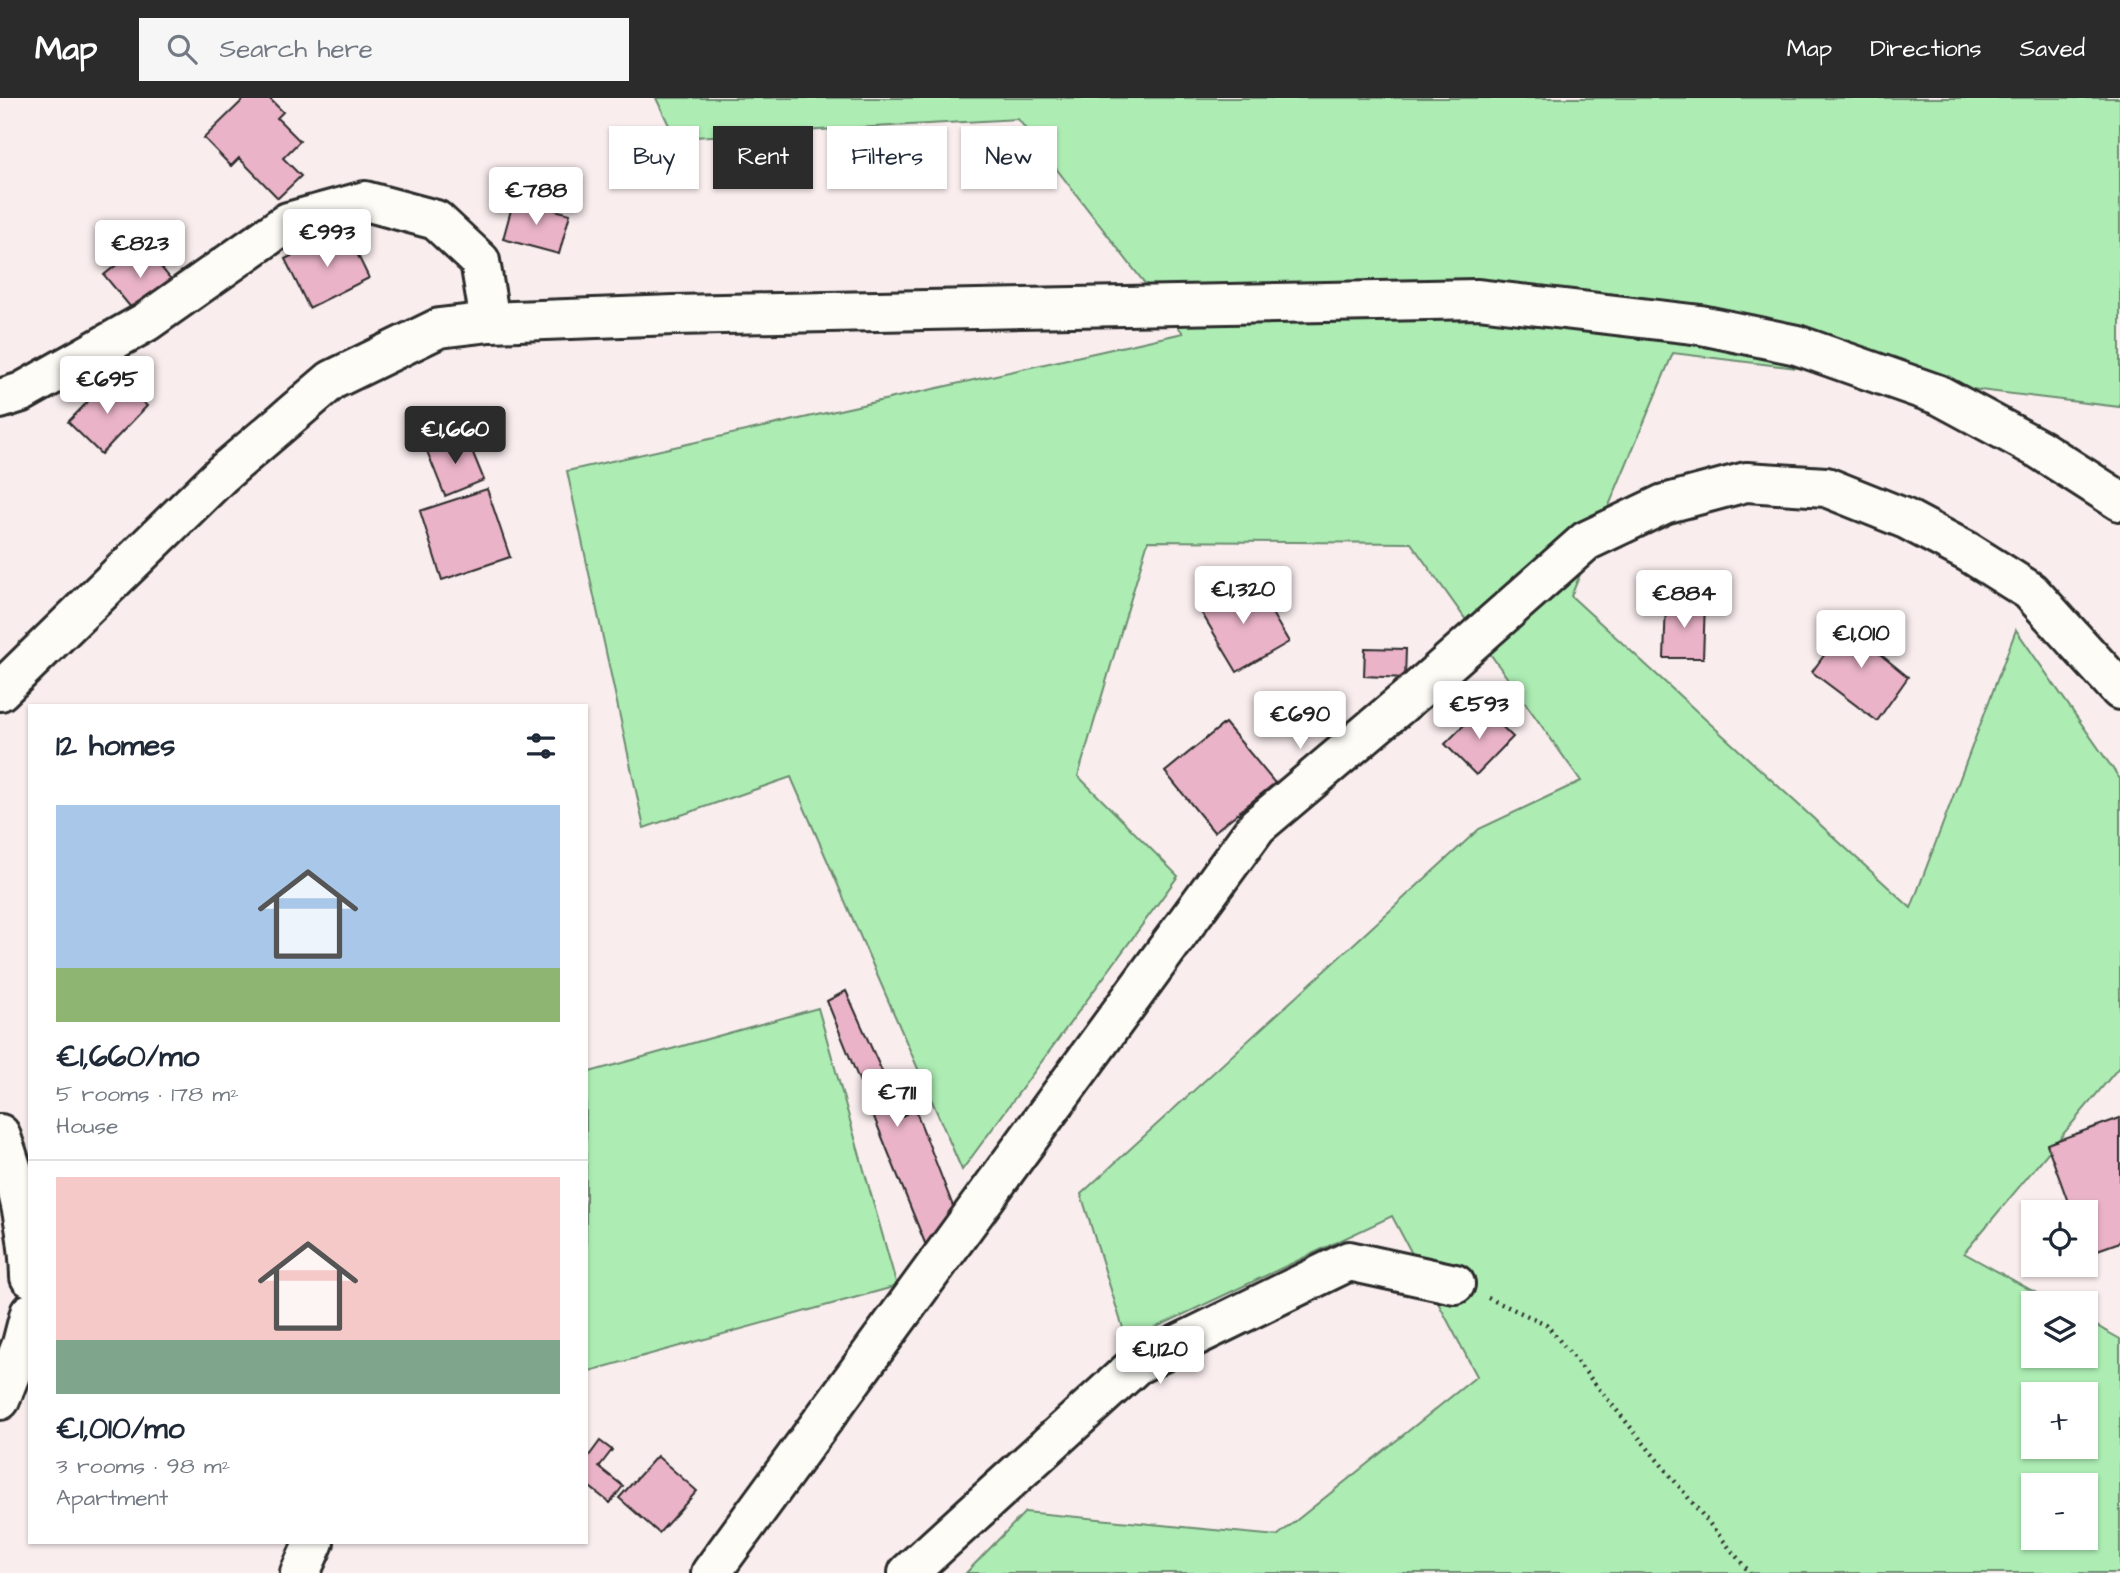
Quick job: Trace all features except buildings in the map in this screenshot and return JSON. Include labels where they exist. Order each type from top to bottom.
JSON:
[{"type":"street","points":[[0,399],[22,392],[146,322],[288,222],[365,201],[436,220],[480,261],[490,322]]},
{"type":"street","points":[[0,691],[222,474],[332,380],[439,328],[490,322],[702,314],[1478,299],[1701,326],[1797,345],[1939,396],[2039,449],[2120,501]]},
{"type":"street","points":[[711,1573],[1257,826],[1419,689],[1586,541],[1664,504],[1745,482],[1826,487],[1906,519],[1968,552],[2030,591],[2120,690]]},
{"type":"street","points":[[0,1134],[19,1186],[28,1247]]},
{"type":"street","points":[[908,1573],[1136,1365],[1349,1261],[1455,1284]]},
{"type":"street","points":[[0,1400],[28,1321]]},
{"type":"street","points":[[300,1573],[313,1544]]},
{"type":"path","points":[[1455,1284],[1546,1324],[1750,1573]]},
{"type":"green space","points":[[656,98],[2120,98],[2120,407],[1673,353],[1571,596],[1911,908],[2016,630],[2120,779],[2120,1066],[1964,1253],[2033,1291],[2021,1291],[2021,1368],[2098,1368],[2098,1327],[2120,1339],[2120,1573],[966,1573],[1025,1512],[1277,1536],[1477,1376],[1392,1216],[1127,1341],[1081,1194],[1479,829],[1581,781],[1411,543],[1148,541],[1078,776],[1178,876],[962,1170],[791,777],[644,828],[567,471],[1183,333],[1057,170],[1057,126],[1023,126],[1018,119],[892,126],[827,126],[827,130],[813,130],[813,126],[713,126],[713,136],[699,137],[699,126],[669,126]]},
{"type":"green space","points":[[818,1008],[897,1286],[588,1371],[588,1072]]}]
